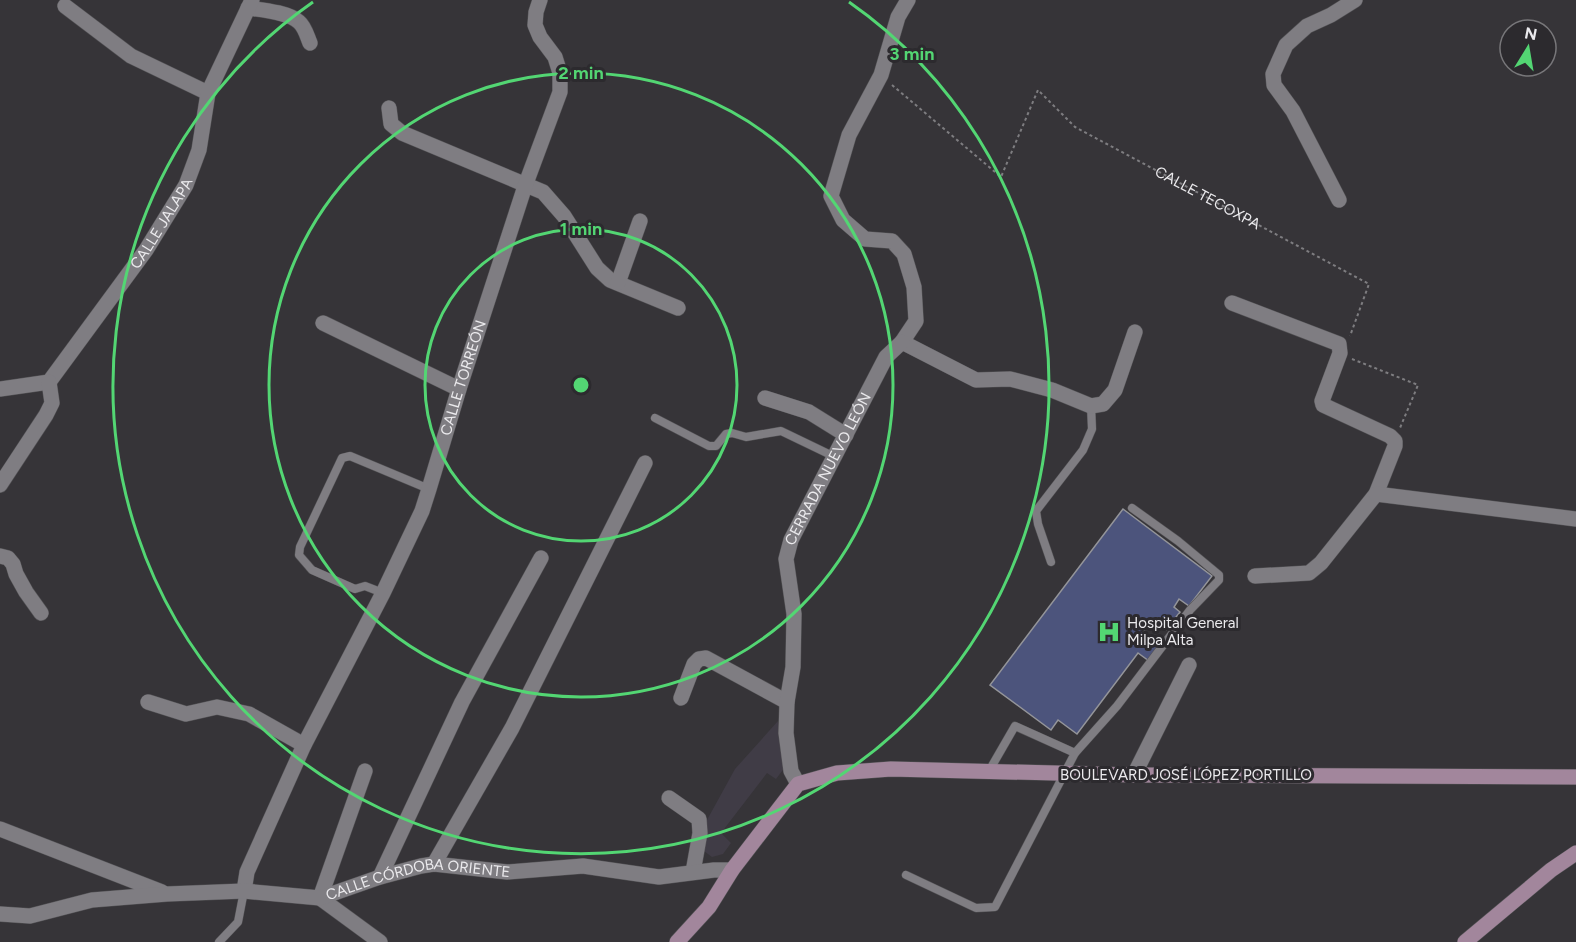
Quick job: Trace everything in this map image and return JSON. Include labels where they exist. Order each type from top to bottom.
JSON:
[{"type":"main road","name":"BOULEVARD JOSÉ LÓPEZ PORTILLO","points":[[798,784],[837,773],[891,769],[1134,775],[1576,777]]},
{"type":"main road","points":[[677,942],[709,908],[732,870],[798,784]]},
{"type":"main road","points":[[1465,942],[1551,870],[1576,853]]},
{"type":"street","name":"CALLE TORREÓN","points":[[244,891],[248,872],[304,745],[383,593],[422,511],[525,186],[560,92],[561,73],[555,57],[540,37],[536,25],[536,12],[540,0]]},
{"type":"street","name":"CERRADA NUEVO LEÓN","points":[[798,784],[791,771],[786,732],[787,702],[793,667],[794,614],[786,560],[791,540],[886,357],[902,342],[916,321],[914,287],[904,254],[892,241],[864,239],[843,220],[831,196],[849,135],[881,75],[898,17],[908,0]]},
{"type":"street","points":[[1339,200],[1293,111],[1274,85],[1273,74],[1286,45],[1307,26],[1355,0]]},
{"type":"street","points":[[250,4],[298,21],[305,30],[310,43]]},
{"type":"street","name":"CALLE JALAPA","points":[[50,382],[146,250],[181,195],[199,150],[208,93],[250,4]]},
{"type":"street","points":[[65,6],[131,56],[208,93]]},
{"type":"street","points":[[389,108],[391,124],[402,133],[543,192],[564,216],[597,268],[610,280],[678,308]]},
{"type":"street","points":[[618,283],[640,221]]},
{"type":"street","points":[[1232,303],[1339,344],[1340,353],[1322,400],[1323,405],[1390,436],[1395,441],[1376,494],[1321,563],[1309,573],[1255,576]]},
{"type":"street","points":[[323,323],[459,389]]},
{"type":"street","points":[[902,342],[976,380],[1010,380],[1052,390],[1091,406],[1103,404],[1115,390],[1135,332]]},
{"type":"street","points":[[0,388],[50,382],[52,403],[0,485]]},
{"type":"street","points":[[765,398],[809,412],[846,435]]},
{"type":"street","points":[[434,864],[512,728],[645,462]]},
{"type":"street","points":[[1376,494],[1576,519]]},
{"type":"street","points":[[0,556],[8,558],[13,564],[26,592],[41,613]]},
{"type":"street","points":[[380,877],[462,702],[541,558]]},
{"type":"street","points":[[681,698],[694,664],[699,658],[706,658],[787,702]]},
{"type":"street","points":[[1134,775],[1189,665]]},
{"type":"street","points":[[148,702],[186,714],[217,707],[249,714],[304,745]]},
{"type":"street","points":[[365,771],[320,898],[380,942]]},
{"type":"street","points":[[669,798],[699,819],[700,833],[693,873]]},
{"type":"street","points":[[0,829],[167,894]]},
{"type":"street","name":"CALLE CÓRDOBA ORIENTE","points":[[1,916],[30,916],[92,900],[167,894],[244,891],[320,898],[380,877],[434,864],[507,872],[583,866],[659,877],[732,870]]},
{"type":"lane","points":[[1051,562],[1036,511],[1083,450],[1092,429],[1091,406]]},
{"type":"lane","points":[[654,418],[709,446],[716,446],[726,434],[732,433],[746,437],[781,431],[835,457]]},
{"type":"lane","points":[[383,593],[365,586],[355,589],[312,570],[299,555],[300,547],[342,458],[350,456],[429,489]]},
{"type":"lane","points":[[906,875],[976,908],[995,908],[1075,753],[1117,706],[1190,610],[1219,580],[1219,575],[1178,541],[1132,508]]},
{"type":"lane","points":[[988,772],[1015,726],[1075,753]]},
{"type":"lane","points":[[219,942],[238,922],[244,891]]},
{"type":"path","name":"CALLE TECOXPA","points":[[881,75],[1001,177],[1038,90],[1075,127],[1369,284],[1347,345]]},
{"type":"path","points":[[1343,355],[1418,385],[1395,441]]},
{"type":"shaded area","points":[[778,721],[785,767],[776,779],[767,773],[721,833],[731,843],[723,854],[712,857],[700,848],[707,820],[735,769]]},
{"type":"building","points":[[1123,509],[1212,576],[1189,606],[1179,599],[1174,607],[1180,612],[1166,630],[1159,625],[1156,629],[1149,624],[1143,632],[1161,645],[1149,661],[1138,653],[1077,734],[1058,720],[1051,730],[990,685]]},
{"type":"place","name":"Hospital General Milpa Alta","points":[[1109,632]]}]
